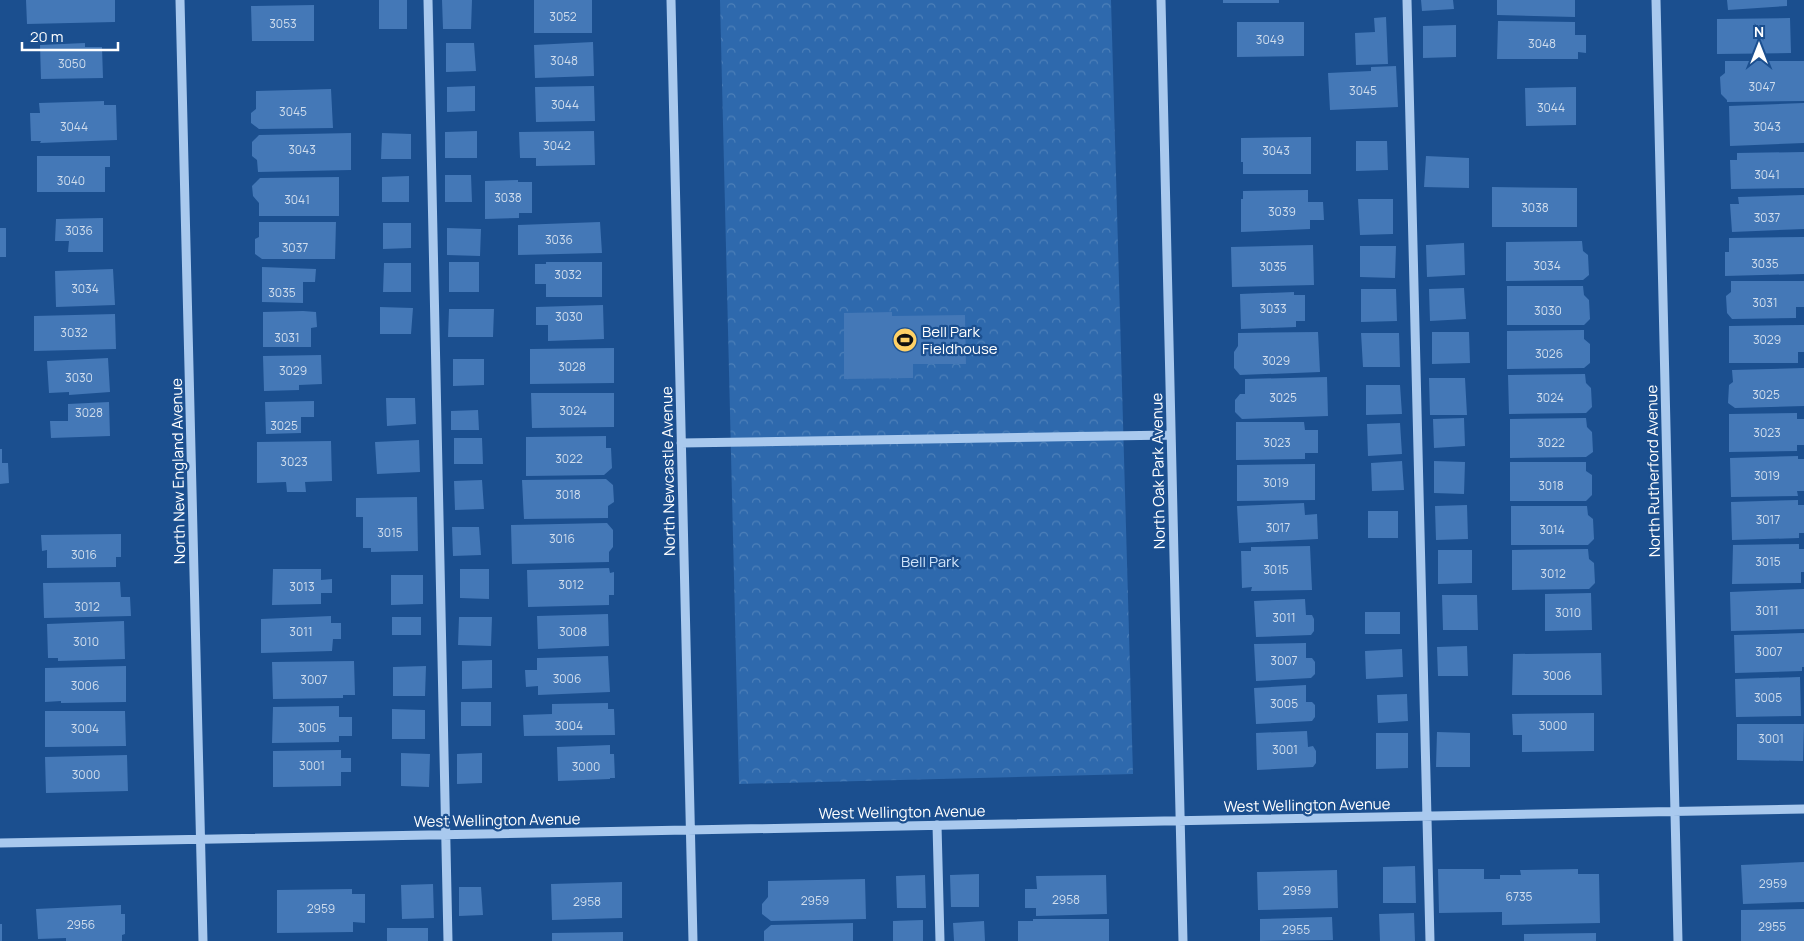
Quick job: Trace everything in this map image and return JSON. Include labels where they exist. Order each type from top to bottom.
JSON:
[{"type":"street","name":"North New England Avenue","points":[[180,0],[202,941]]},
{"type":"street","points":[[428,0],[448,941]]},
{"type":"street","name":"North Newcastle Avenue","points":[[671,0],[693,941]]},
{"type":"street","name":"North Oak Park Avenue","points":[[1161,0],[1183,941]]},
{"type":"street","points":[[1407,0],[1430,941]]},
{"type":"street","name":"North Rutherford Avenue","points":[[1656,0],[1678,941]]},
{"type":"street","points":[[681,443],[1171,435]]},
{"type":"street","name":"West Wellington Avenue","points":[[0,843],[1804,809]]},
{"type":"street","points":[[937,825],[940,941]]},
{"type":"green space","name":"Bell Park","points":[[720,0],[1111,0],[1133,774],[739,784]]},
{"type":"building","points":[[26,0],[115,0],[115,22],[27,24]]},
{"type":"building","points":[[379,0],[407,0],[407,29],[379,29]]},
{"type":"building","points":[[442,0],[472,0],[471,29],[443,29]]},
{"type":"building","points":[[534,0],[592,0],[592,33],[534,33]]},
{"type":"building","points":[[1223,0],[1279,0],[1279,3],[1223,3]]},
{"type":"building","points":[[1421,0],[1453,0],[1454,9],[1422,11]]},
{"type":"building","points":[[1497,0],[1575,0],[1575,17],[1497,15]]},
{"type":"building","points":[[1727,0],[1787,0],[1787,6],[1728,10]]},
{"type":"building","points":[[314,5],[314,41],[252,41],[251,6]]},
{"type":"building","points":[[1386,17],[1388,64],[1356,65],[1355,33],[1375,32],[1374,18]]},
{"type":"building","points":[[1790,18],[1791,53],[1717,54],[1717,19]]},
{"type":"building","points":[[1498,21],[1575,22],[1575,35],[1586,35],[1586,53],[1578,52],[1578,59],[1497,59]]},
{"type":"building","points":[[1237,22],[1304,22],[1304,56],[1237,57]]},
{"type":"building","points":[[1456,25],[1456,57],[1423,58],[1423,26]]},
{"type":"building","points":[[593,42],[594,76],[535,78],[534,45]]},
{"type":"building","points":[[85,43],[85,47],[102,47],[103,78],[41,79],[40,45]]},
{"type":"building","points":[[446,43],[474,43],[476,71],[446,72]]},
{"type":"building","points":[[1725,61],[1804,61],[1804,101],[1727,102],[1721,94],[1720,77],[1725,73]]},
{"type":"building","points":[[1396,66],[1398,107],[1330,110],[1328,73],[1371,71],[1371,67]]},
{"type":"building","points":[[475,86],[475,111],[447,112],[447,87]]},
{"type":"building","points":[[594,86],[595,121],[536,122],[535,87]]},
{"type":"building","points":[[1576,87],[1576,125],[1526,126],[1525,88]]},
{"type":"building","points":[[331,89],[333,128],[259,129],[251,123],[251,113],[256,109],[256,91]]},
{"type":"building","points":[[104,101],[104,105],[116,105],[117,140],[40,143],[41,141],[31,141],[30,113],[40,113],[39,103]]},
{"type":"building","points":[[1804,103],[1804,143],[1730,146],[1729,106]]},
{"type":"building","points":[[477,131],[477,158],[445,158],[445,132]]},
{"type":"building","points":[[594,131],[595,165],[536,166],[536,158],[520,158],[519,132]]},
{"type":"building","points":[[351,133],[351,170],[258,172],[257,160],[252,156],[252,142],[259,135]]},
{"type":"building","points":[[382,133],[411,134],[411,159],[381,159]]},
{"type":"building","points":[[1311,137],[1311,174],[1243,174],[1241,138]]},
{"type":"building","points":[[1356,141],[1387,141],[1388,170],[1356,171]]},
{"type":"building","points":[[1804,152],[1804,188],[1731,189],[1730,160],[1737,160],[1737,153]]},
{"type":"building","points":[[37,156],[110,156],[110,167],[105,167],[105,192],[37,192]]},
{"type":"building","points":[[1426,156],[1469,158],[1469,188],[1424,187]]},
{"type":"building","points":[[445,175],[471,175],[472,202],[445,202]]},
{"type":"building","points":[[409,176],[409,202],[382,202],[382,177]]},
{"type":"building","points":[[339,177],[339,216],[259,216],[259,203],[253,196],[252,186],[260,178]]},
{"type":"building","points":[[518,180],[518,182],[532,182],[532,213],[519,213],[519,218],[485,219],[485,181]]},
{"type":"building","points":[[1492,187],[1577,188],[1577,227],[1492,227]]},
{"type":"building","points":[[1308,190],[1308,202],[1323,202],[1324,220],[1310,220],[1310,229],[1241,232],[1241,199],[1243,199],[1243,191]]},
{"type":"building","points":[[1804,195],[1804,229],[1732,232],[1730,204],[1739,204],[1738,197]]},
{"type":"building","points":[[1358,199],[1393,199],[1393,234],[1360,235]]},
{"type":"building","points":[[103,218],[103,252],[68,252],[69,241],[55,241],[56,219]]},
{"type":"building","points":[[259,222],[336,222],[335,259],[262,259],[255,254],[255,239],[259,237]]},
{"type":"building","points":[[600,222],[602,253],[518,255],[518,225]]},
{"type":"building","points":[[383,223],[411,223],[411,248],[383,249]]},
{"type":"building","points":[[0,228],[6,228],[6,257],[0,257]]},
{"type":"building","points":[[447,228],[481,229],[480,256],[447,255]]},
{"type":"building","points":[[1804,237],[1804,274],[1725,276],[1725,252],[1729,252],[1729,238]]},
{"type":"building","points":[[1582,241],[1583,251],[1588,255],[1589,275],[1583,280],[1506,281],[1506,242]]},
{"type":"building","points":[[1464,243],[1465,275],[1427,277],[1426,245]]},
{"type":"building","points":[[1313,245],[1314,285],[1232,287],[1231,247]]},
{"type":"building","points":[[1360,246],[1396,246],[1395,278],[1360,277]]},
{"type":"building","points":[[449,262],[479,262],[479,292],[449,292]]},
{"type":"building","points":[[546,262],[602,262],[602,297],[546,297],[546,284],[535,284],[535,264],[546,264]]},
{"type":"building","points":[[384,263],[411,263],[411,292],[383,292]]},
{"type":"building","points":[[262,267],[316,269],[315,282],[303,282],[303,303],[262,302]]},
{"type":"building","points":[[113,269],[115,305],[56,307],[55,271]]},
{"type":"building","points":[[1731,281],[1804,281],[1804,307],[1796,307],[1796,318],[1732,319],[1727,313],[1726,296],[1731,292]]},
{"type":"building","points":[[1507,286],[1583,286],[1584,295],[1589,300],[1590,319],[1584,325],[1507,325]]},
{"type":"building","points":[[1464,288],[1466,319],[1430,321],[1429,289]]},
{"type":"building","points":[[1361,289],[1396,289],[1397,321],[1361,322]]},
{"type":"building","points":[[1294,292],[1294,295],[1305,295],[1305,321],[1296,321],[1296,327],[1241,329],[1240,294]]},
{"type":"building","points":[[603,305],[604,339],[548,341],[548,325],[536,325],[536,307]]},
{"type":"building","points":[[380,307],[413,308],[411,334],[380,334]]},
{"type":"building","points":[[449,309],[494,309],[493,337],[448,337]]},
{"type":"building","points":[[263,312],[316,312],[317,327],[311,328],[311,347],[263,347]]},
{"type":"building","name":"Bell Park Fieldhouse","points":[[892,312],[892,316],[965,315],[966,364],[913,364],[913,378],[844,379],[844,313]]},
{"type":"building","points":[[115,314],[116,349],[34,351],[34,316]]},
{"type":"building","points":[[1804,325],[1804,352],[1798,352],[1798,363],[1729,363],[1729,326]]},
{"type":"building","points":[[1584,330],[1584,339],[1590,344],[1590,363],[1584,368],[1507,369],[1507,331]]},
{"type":"building","points":[[1318,332],[1320,372],[1240,375],[1234,368],[1234,352],[1238,346],[1238,333]]},
{"type":"building","points":[[1432,332],[1469,332],[1470,363],[1432,364]]},
{"type":"building","points":[[1361,333],[1399,333],[1400,367],[1363,367]]},
{"type":"building","points":[[614,348],[614,383],[530,384],[530,349]]},
{"type":"building","points":[[321,355],[322,384],[299,385],[299,390],[264,391],[263,356]]},
{"type":"building","points":[[108,358],[110,392],[69,395],[69,392],[49,393],[47,361]]},
{"type":"building","points":[[453,359],[484,359],[484,385],[453,386]]},
{"type":"building","points":[[1804,368],[1804,406],[1735,408],[1728,403],[1729,385],[1733,382],[1732,370]]},
{"type":"building","points":[[1585,374],[1586,383],[1591,388],[1592,407],[1586,413],[1509,414],[1508,375]]},
{"type":"building","points":[[1327,377],[1328,416],[1242,419],[1235,412],[1235,400],[1240,394],[1245,394],[1245,379]]},
{"type":"building","points":[[1429,378],[1465,378],[1467,415],[1430,415]]},
{"type":"building","points":[[1366,385],[1400,385],[1402,414],[1366,415]]},
{"type":"building","points":[[531,393],[614,393],[614,427],[532,428]]},
{"type":"building","points":[[386,398],[415,398],[416,424],[387,426]]},
{"type":"building","points":[[314,401],[314,417],[301,417],[301,433],[266,434],[265,402]]},
{"type":"building","points":[[109,402],[110,436],[51,438],[50,421],[68,421],[68,404]]},
{"type":"building","points":[[478,410],[479,430],[451,430],[451,411]]},
{"type":"building","points":[[1797,413],[1797,419],[1804,419],[1804,445],[1797,445],[1797,451],[1729,452],[1729,414]]},
{"type":"building","points":[[1464,418],[1465,446],[1434,448],[1433,419]]},
{"type":"building","points":[[1586,418],[1587,427],[1592,432],[1593,452],[1586,457],[1510,458],[1510,419]]},
{"type":"building","points":[[1236,422],[1304,422],[1305,430],[1318,430],[1318,453],[1305,453],[1305,459],[1236,460]]},
{"type":"building","points":[[1400,423],[1402,454],[1368,456],[1367,424]]},
{"type":"building","points":[[606,436],[606,448],[611,448],[612,468],[604,475],[526,476],[526,437]]},
{"type":"building","points":[[454,438],[482,438],[483,464],[454,464]]},
{"type":"building","points":[[419,440],[420,472],[377,474],[375,442]]},
{"type":"building","points":[[331,441],[332,481],[305,482],[306,492],[287,492],[286,482],[257,483],[257,442]]},
{"type":"building","points":[[0,449],[2,449],[2,463],[8,463],[9,483],[0,484]]},
{"type":"building","points":[[1798,456],[1798,459],[1804,459],[1804,491],[1797,491],[1798,496],[1731,497],[1730,458]]},
{"type":"building","points":[[1402,461],[1404,490],[1372,491],[1371,463]]},
{"type":"building","points":[[1434,461],[1465,462],[1464,494],[1434,493]]},
{"type":"building","points":[[1510,462],[1586,462],[1586,471],[1592,475],[1592,495],[1586,501],[1510,501]]},
{"type":"building","points":[[1315,464],[1315,500],[1237,501],[1237,465]]},
{"type":"building","points":[[606,479],[613,485],[614,502],[608,506],[608,518],[524,519],[522,480]]},
{"type":"building","points":[[482,480],[484,509],[455,510],[454,481]]},
{"type":"building","points":[[417,497],[418,551],[371,552],[371,548],[363,548],[363,517],[356,517],[356,498]]},
{"type":"building","points":[[1798,500],[1798,505],[1804,505],[1804,533],[1799,533],[1799,538],[1732,540],[1731,502]]},
{"type":"building","points":[[1304,503],[1305,515],[1317,514],[1318,539],[1239,543],[1237,506]]},
{"type":"building","points":[[1467,505],[1468,539],[1436,540],[1435,506]]},
{"type":"building","points":[[1511,506],[1587,506],[1588,515],[1593,519],[1594,539],[1588,545],[1511,545]]},
{"type":"building","points":[[1368,511],[1398,511],[1398,538],[1368,538]]},
{"type":"building","points":[[607,523],[613,530],[613,547],[609,552],[609,562],[512,564],[511,525]]},
{"type":"building","points":[[452,527],[479,527],[481,555],[453,556]]},
{"type":"building","points":[[121,534],[121,557],[116,557],[116,567],[47,568],[47,550],[42,551],[41,535]]},
{"type":"building","points":[[1799,544],[1799,549],[1804,549],[1804,572],[1801,572],[1801,583],[1732,584],[1733,545]]},
{"type":"building","points":[[1310,546],[1312,590],[1251,591],[1252,587],[1242,588],[1241,551],[1251,551],[1251,547]]},
{"type":"building","points":[[1588,549],[1589,559],[1594,563],[1595,583],[1589,589],[1512,590],[1512,550]]},
{"type":"building","points":[[1438,550],[1472,550],[1472,583],[1438,584]]},
{"type":"building","points":[[609,568],[610,573],[614,572],[614,595],[609,595],[609,605],[528,607],[527,570]]},
{"type":"building","points":[[273,569],[321,569],[321,580],[332,579],[332,593],[321,593],[321,604],[272,605]]},
{"type":"building","points":[[460,569],[489,569],[489,599],[460,598]]},
{"type":"building","points":[[391,575],[423,575],[423,604],[391,605]]},
{"type":"building","points":[[120,582],[121,597],[130,597],[131,616],[44,618],[43,583]]},
{"type":"building","points":[[1804,589],[1804,629],[1731,631],[1730,592]]},
{"type":"building","points":[[1591,593],[1592,630],[1545,631],[1545,594]]},
{"type":"building","points":[[1442,595],[1477,595],[1478,630],[1443,630]]},
{"type":"building","points":[[1305,599],[1306,615],[1312,615],[1314,619],[1314,631],[1311,635],[1256,637],[1254,601]]},
{"type":"building","points":[[1365,612],[1400,612],[1400,634],[1365,634]]},
{"type":"building","points":[[608,614],[609,646],[538,649],[537,616]]},
{"type":"building","points":[[331,616],[331,623],[341,623],[341,639],[333,639],[332,651],[261,653],[261,619]]},
{"type":"building","points":[[392,617],[421,617],[421,635],[392,635]]},
{"type":"building","points":[[459,617],[492,617],[491,646],[458,645]]},
{"type":"building","points":[[124,621],[125,659],[58,661],[58,658],[48,658],[47,624]]},
{"type":"building","points":[[1804,633],[1804,667],[1802,667],[1802,671],[1735,673],[1734,635]]},
{"type":"building","points":[[1306,643],[1306,658],[1312,658],[1315,662],[1315,674],[1311,678],[1256,681],[1254,644]]},
{"type":"building","points":[[1467,646],[1468,676],[1438,676],[1437,647]]},
{"type":"building","points":[[1402,649],[1403,677],[1366,679],[1365,651]]},
{"type":"building","points":[[1601,653],[1602,695],[1512,695],[1513,654]]},
{"type":"building","points":[[608,656],[610,692],[538,695],[538,686],[526,687],[525,670],[537,670],[537,658]]},
{"type":"building","points":[[492,660],[492,688],[462,689],[462,661]]},
{"type":"building","points":[[354,661],[355,695],[343,695],[343,698],[273,699],[272,662]]},
{"type":"building","points":[[126,666],[126,702],[45,702],[45,668]]},
{"type":"building","points":[[426,666],[425,696],[393,696],[393,667]]},
{"type":"building","points":[[1800,677],[1801,716],[1736,717],[1735,679]]},
{"type":"building","points":[[1306,685],[1306,702],[1312,702],[1315,705],[1315,717],[1312,721],[1256,724],[1254,688]]},
{"type":"building","points":[[1407,694],[1408,721],[1378,723],[1377,695]]},
{"type":"building","points":[[461,702],[491,702],[491,726],[461,726]]},
{"type":"building","points":[[608,703],[608,709],[614,709],[615,735],[524,736],[523,715],[552,714],[552,704]]},
{"type":"building","points":[[339,706],[339,717],[352,717],[352,736],[339,736],[339,742],[272,743],[273,707]]},
{"type":"building","points":[[392,709],[425,710],[425,739],[392,739]]},
{"type":"building","points":[[45,711],[125,711],[126,746],[45,747]]},
{"type":"building","points":[[1594,713],[1594,751],[1522,752],[1522,735],[1513,735],[1512,714]]},
{"type":"building","points":[[1737,724],[1804,724],[1803,761],[1737,760]]},
{"type":"building","points":[[1307,731],[1308,747],[1313,746],[1316,751],[1316,763],[1313,767],[1257,770],[1256,733]]},
{"type":"building","points":[[1437,732],[1470,733],[1470,767],[1436,767]]},
{"type":"building","points":[[1376,733],[1408,733],[1408,768],[1376,769]]},
{"type":"building","points":[[610,745],[610,754],[614,754],[615,778],[558,781],[557,747]]},
{"type":"building","points":[[341,750],[341,758],[351,758],[351,772],[341,772],[341,786],[273,787],[273,751]]},
{"type":"building","points":[[401,753],[430,754],[429,787],[401,786]]},
{"type":"building","points":[[482,753],[482,783],[457,784],[457,754]]},
{"type":"building","points":[[127,755],[128,791],[46,793],[45,757]]},
{"type":"building","points":[[1804,862],[1804,902],[1743,904],[1741,865]]},
{"type":"building","points":[[1415,866],[1416,903],[1383,903],[1383,867]]},
{"type":"building","points":[[1438,869],[1484,869],[1484,879],[1500,879],[1500,875],[1521,875],[1520,870],[1578,869],[1578,874],[1599,874],[1600,923],[1502,925],[1502,912],[1439,913]]},
{"type":"building","points":[[1337,870],[1338,908],[1258,910],[1257,872]]},
{"type":"building","points":[[979,874],[979,907],[951,907],[950,875]]},
{"type":"building","points":[[925,875],[926,908],[897,908],[896,876]]},
{"type":"building","points":[[1106,875],[1107,914],[1036,916],[1036,908],[1025,908],[1025,889],[1037,889],[1036,876]]},
{"type":"building","points":[[865,879],[866,919],[771,921],[762,914],[762,904],[768,897],[768,881]]},
{"type":"building","points":[[622,882],[622,918],[552,920],[551,884]]},
{"type":"building","points":[[433,884],[434,918],[402,919],[401,885]]},
{"type":"building","points":[[459,887],[481,887],[483,915],[459,916]]},
{"type":"building","points":[[352,889],[352,894],[365,894],[365,923],[353,922],[353,932],[277,933],[277,890]]},
{"type":"building","points":[[121,905],[121,914],[125,914],[125,934],[122,935],[122,941],[66,941],[66,938],[38,939],[36,909]]},
{"type":"building","points":[[1804,909],[1804,941],[1741,941],[1741,910]]},
{"type":"building","points":[[1414,913],[1415,941],[1380,941],[1379,914]]},
{"type":"building","points":[[1332,917],[1333,940],[1260,941],[1260,919]]},
{"type":"building","points":[[1033,919],[1109,919],[1109,941],[1018,941],[1018,921],[1033,921]]},
{"type":"building","points":[[923,920],[923,941],[893,941],[893,921]]},
{"type":"building","points":[[984,921],[985,941],[954,941],[953,923]]},
{"type":"building","points":[[853,923],[853,941],[764,941],[764,931],[771,925]]},
{"type":"building","points":[[0,924],[2,924],[2,941],[0,941]]},
{"type":"building","points":[[387,928],[428,928],[428,941],[387,941]]},
{"type":"building","points":[[623,932],[623,941],[552,941],[552,933]]},
{"type":"building","points":[[1596,933],[1596,941],[1524,941],[1524,934]]},
{"type":"place","name":"Bell Park Fieldhouse","points":[[905,340]]}]
